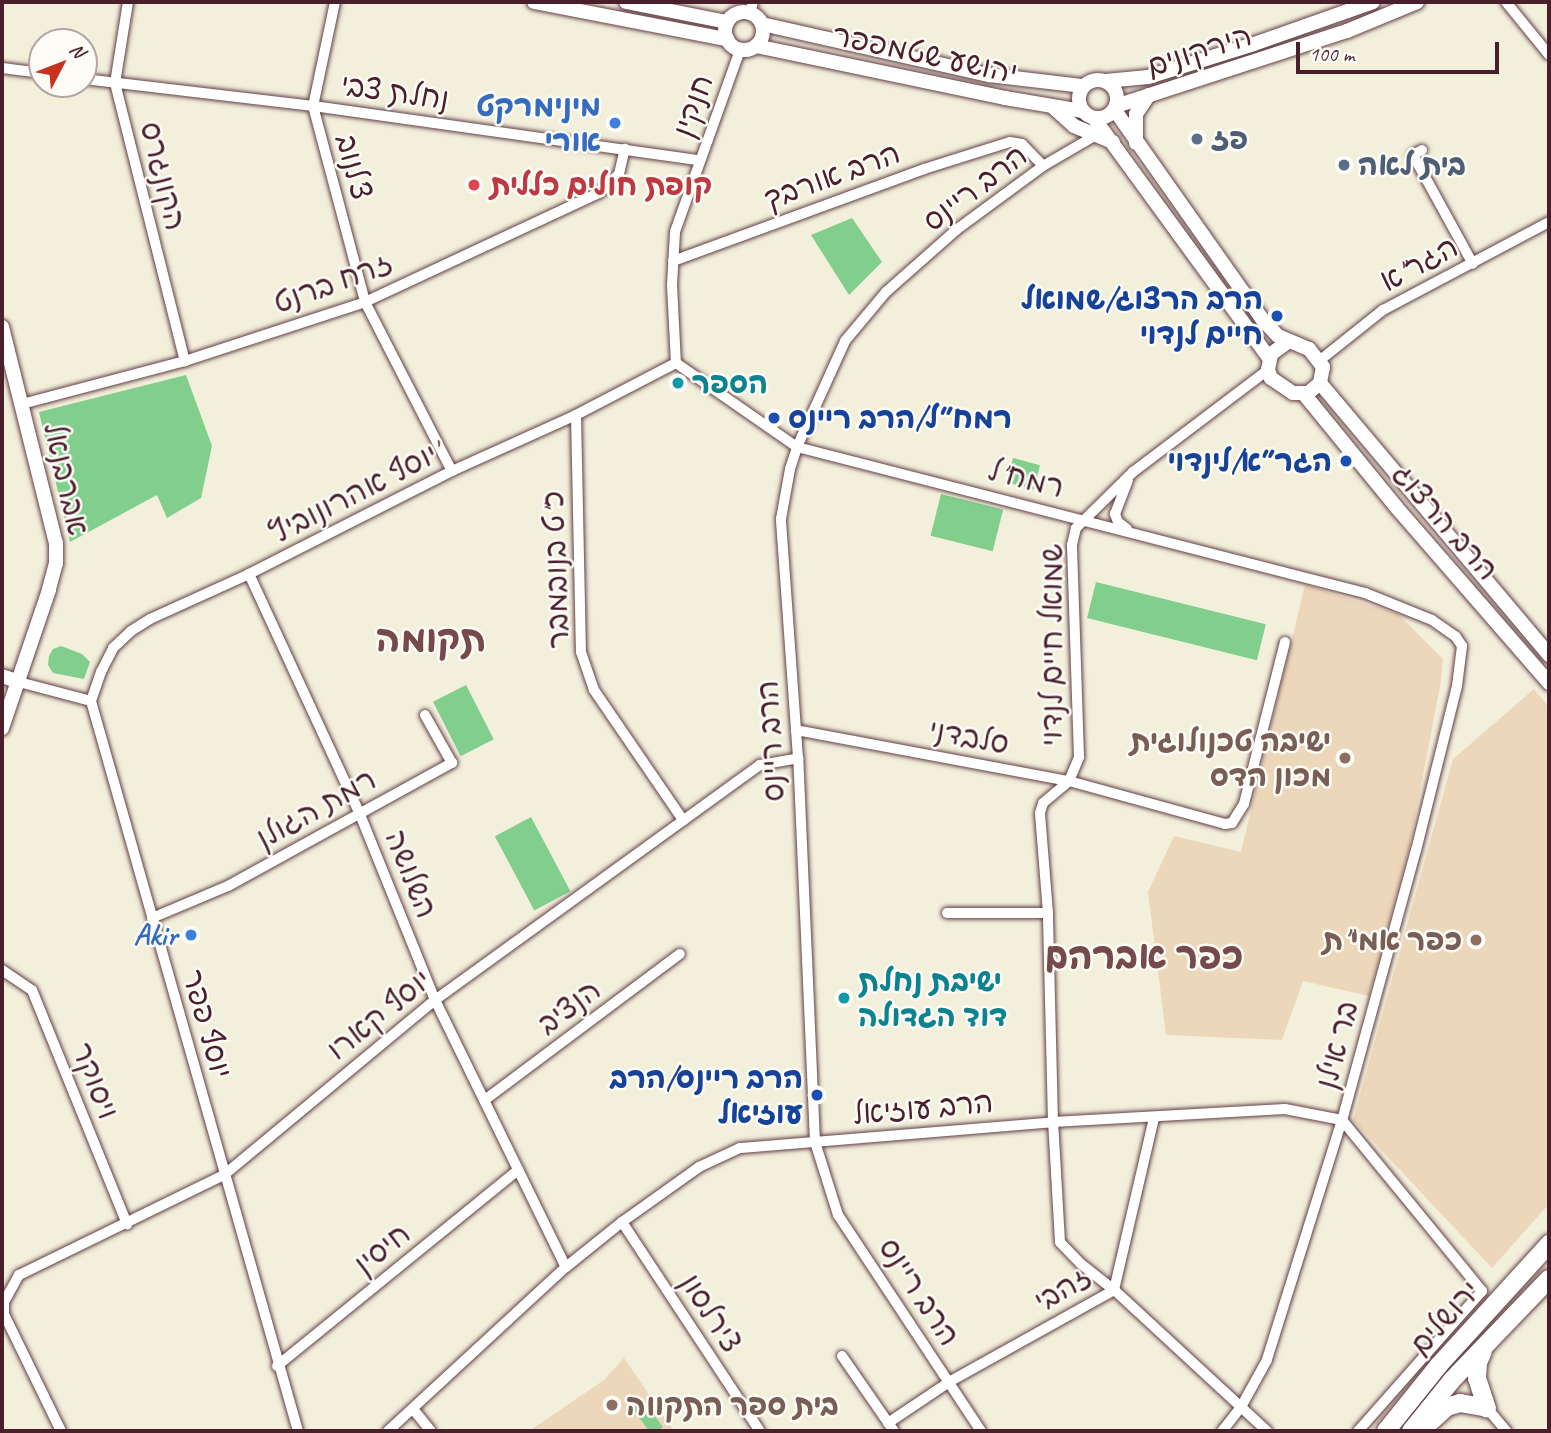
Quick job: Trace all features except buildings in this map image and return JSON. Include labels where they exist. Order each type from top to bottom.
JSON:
[{"type":"highway","name":"ירושלים","points":[[1385,1431],[1439,1365],[1549,1244]]},
{"type":"highway","name":"ירושלים","points":[[1411,1431],[1485,1346],[1549,1279]]},
{"type":"highway","points":[[1422,1431],[1447,1407],[1460,1403],[1487,1408],[1477,1378],[1478,1363],[1485,1346]]},
{"type":"street","name":"הקונגרס","points":[[128,2],[115,83],[185,361]]},
{"type":"street","name":"צ'לנוב","points":[[335,2],[313,106],[365,302],[452,471]]},
{"type":"street","points":[[534,2],[727,39],[740,50],[756,46],[763,33],[762,24],[751,7],[737,13],[727,22],[727,39]]},
{"type":"street","points":[[626,2],[727,22]]},
{"type":"street","name":"הירקונים","points":[[1107,81],[1148,77],[1254,44],[1373,2]]},
{"type":"street","name":"הירקונים","points":[[1115,107],[1347,31],[1417,2]]},
{"type":"street","points":[[1506,2],[1549,55]]},
{"type":"street","points":[[1518,2],[1522,20]]},
{"type":"street","name":"יהושע שטמפפר","points":[[762,24],[989,75],[1083,86]]},
{"type":"street","name":"יהושע שטמפפר","points":[[756,46],[1088,114]]},
{"type":"street","name":"חנקין","points":[[673,261],[675,232],[740,50]]},
{"type":"street","points":[[2,68],[28,71]]},
{"type":"street","points":[[1115,107],[1105,117],[1088,114],[1078,98],[1083,86],[1093,80],[1107,81],[1116,94],[1115,107],[1136,144],[1262,319],[1278,336],[1303,345],[1319,361],[1323,367],[1320,383],[1304,394]]},
{"type":"street","name":"נחלת צבי","points":[[98,81],[313,106],[699,160]]},
{"type":"street","points":[[1136,144],[1136,114],[1149,95]]},
{"type":"street","points":[[1052,106],[1074,126],[1113,142]]},
{"type":"street","name":"הרב הרצוג","points":[[1088,114],[1113,142],[1269,364],[1276,385],[1293,393],[1304,394],[1397,508],[1549,683]]},
{"type":"street","name":"הרב ריינס","points":[[981,1431],[838,1214],[815,1142],[798,758],[781,519],[789,469],[845,341],[886,292],[956,230],[1043,166],[1096,135]]},
{"type":"street","name":"הרב אורבך","points":[[673,261],[924,169],[1010,142],[1022,145],[1043,166]]},
{"type":"street","name":"זרח ברנט","points":[[22,404],[185,361],[365,302],[601,192],[619,174],[625,149]]},
{"type":"street","points":[[1422,150],[1413,155],[1473,264]]},
{"type":"street","name":"הגר\"א","points":[[1319,361],[1383,310],[1549,222]]},
{"type":"street","points":[[673,261],[676,363]]},
{"type":"street","name":"אברבנאל","points":[[2,327],[56,543],[52,576],[2,728]]},
{"type":"street","points":[[1269,364],[1276,348],[1289,341]]},
{"type":"street","name":"רמח\"ל","points":[[676,363],[797,447],[1364,593],[1433,620],[1456,637],[1462,646],[1463,657]]},
{"type":"street","name":"יוסף אהרונוביץ'","points":[[91,701],[113,648],[131,631],[452,471],[576,415],[676,363]]},
{"type":"street","name":"שמואל חיים לנדוי","points":[[1267,1431],[1060,1242],[1053,1122],[1048,913],[1040,813],[1043,803],[1069,781],[1079,757],[1072,545],[1076,528],[1133,472],[1269,364]]},
{"type":"street","name":"הרב הרצוג","points":[[1320,383],[1549,655]]},
{"type":"street","name":"כ\"ט בנובמבר","points":[[576,415],[581,652],[594,690],[683,820]]},
{"type":"street","points":[[1130,531],[1118,522],[1115,514],[1133,472]]},
{"type":"street","name":"השלושה","points":[[249,574],[359,812],[435,1000],[486,1099],[566,1267]]},
{"type":"street","name":"סלבדני","points":[[796,730],[1069,781],[1225,824],[1237,819],[1244,804],[1285,642]]},
{"type":"street","name":"בר אילן","points":[[1222,1431],[1241,1408],[1267,1360],[1342,1120],[1419,837],[1463,657]]},
{"type":"street","points":[[2,677],[91,701]]},
{"type":"street","name":"יוסף פפר","points":[[91,701],[277,1366],[298,1431]]},
{"type":"street","name":"רמת הגולן","points":[[152,918],[228,886],[452,763],[425,715]]},
{"type":"street","name":"יוסף קארו","points":[[61,1431],[4,1314],[4,1302],[19,1275],[224,1175],[435,1000],[760,765],[798,758]]},
{"type":"street","points":[[947,913],[1048,913]]},
{"type":"street","name":"הנציב","points":[[486,1099],[680,954]]},
{"type":"street","name":"ויסוקר","points":[[2,970],[32,990],[127,1224]]},
{"type":"street","name":"הרב עוזיאל","points":[[388,1431],[566,1267],[622,1222],[699,1167],[740,1148],[1053,1122],[1154,1118],[1284,1108],[1342,1120]]},
{"type":"street","name":"זהבי","points":[[891,1427],[949,1382],[1114,1290],[1154,1118]]},
{"type":"street","points":[[1342,1120],[1482,1291],[1358,1431]]},
{"type":"street","name":"חיסין","points":[[277,1366],[519,1170]]},
{"type":"street","name":"צירלסון","points":[[622,1222],[760,1431]]},
{"type":"street","points":[[842,1356],[891,1427]]},
{"type":"street","points":[[1487,1408],[1506,1431]]},
{"type":"street","points":[[413,1409],[431,1431]]},
{"type":"shaded area","name":"ישיבה טכנולוגית מכון הדס","points":[[1305,585],[1398,614],[1443,659],[1409,849],[1369,996],[1303,981],[1282,1040],[1166,1035],[1148,892],[1174,836],[1241,852]]},
{"type":"shaded area","name":"כפר אמי\"ת","points":[[1534,689],[1549,707],[1549,1204],[1492,1268],[1353,1120],[1453,759]]},
{"type":"shaded area","name":"בית ספר התקווה","points":[[624,1358],[674,1431],[529,1431],[604,1380]]},
{"type":"green space","points":[[852,218],[882,262],[849,295],[811,235]]},
{"type":"green space","points":[[186,375],[212,446],[201,498],[167,518],[157,495],[70,542],[39,412]]},
{"type":"green space","points":[[1013,458],[1040,465],[1034,489],[1007,482]]},
{"type":"green space","points":[[941,494],[1003,509],[993,551],[931,536]]},
{"type":"green space","points":[[1096,582],[1266,624],[1257,660],[1087,618]]},
{"type":"green space","points":[[61,646],[82,654],[90,662],[84,679],[53,673],[48,665],[49,656],[53,649]]},
{"type":"green space","points":[[466,685],[494,739],[461,756],[433,702]]},
{"type":"green space","points":[[531,817],[570,891],[534,910],[495,836]]},
{"type":"green space","points":[[643,1400],[663,1427],[658,1431],[649,1431],[632,1408]]},
{"type":"place","name":"מינימרקט אורי","points":[[615,123]]},
{"type":"place","name":"פז","points":[[1197,139]]},
{"type":"place","name":"בית לאה","points":[[1344,165]]},
{"type":"place","name":"קופת חולים כללית","points":[[474,185]]},
{"type":"place","name":"הרב הרצוג/שמואל חיים לנדוי","points":[[1277,316]]},
{"type":"place","name":"הספר","points":[[678,383]]},
{"type":"place","name":"רמח״ל/הרב ריינס","points":[[774,418]]},
{"type":"place","name":"הגר״א/לינדוי","points":[[1346,461]]},
{"type":"place","name":"ישיבה טכנולוגית מכון הדס","points":[[1345,758]]},
{"type":"place","name":"Akir","points":[[191,935]]},
{"type":"place","name":"כפר אמי\"ת","points":[[1476,940]]},
{"type":"place","name":"ישיבת נחלת דוד הגדולה","points":[[844,998]]},
{"type":"place","name":"הרב ריינס/הרב עוזיאל","points":[[817,1095]]},
{"type":"place","name":"בית ספר התקווה","points":[[612,1405]]},
{"type":"district","name":"תקומה","points":[[431,639]]},
{"type":"district","name":"כפר אברהם","points":[[1144,956]]}]
